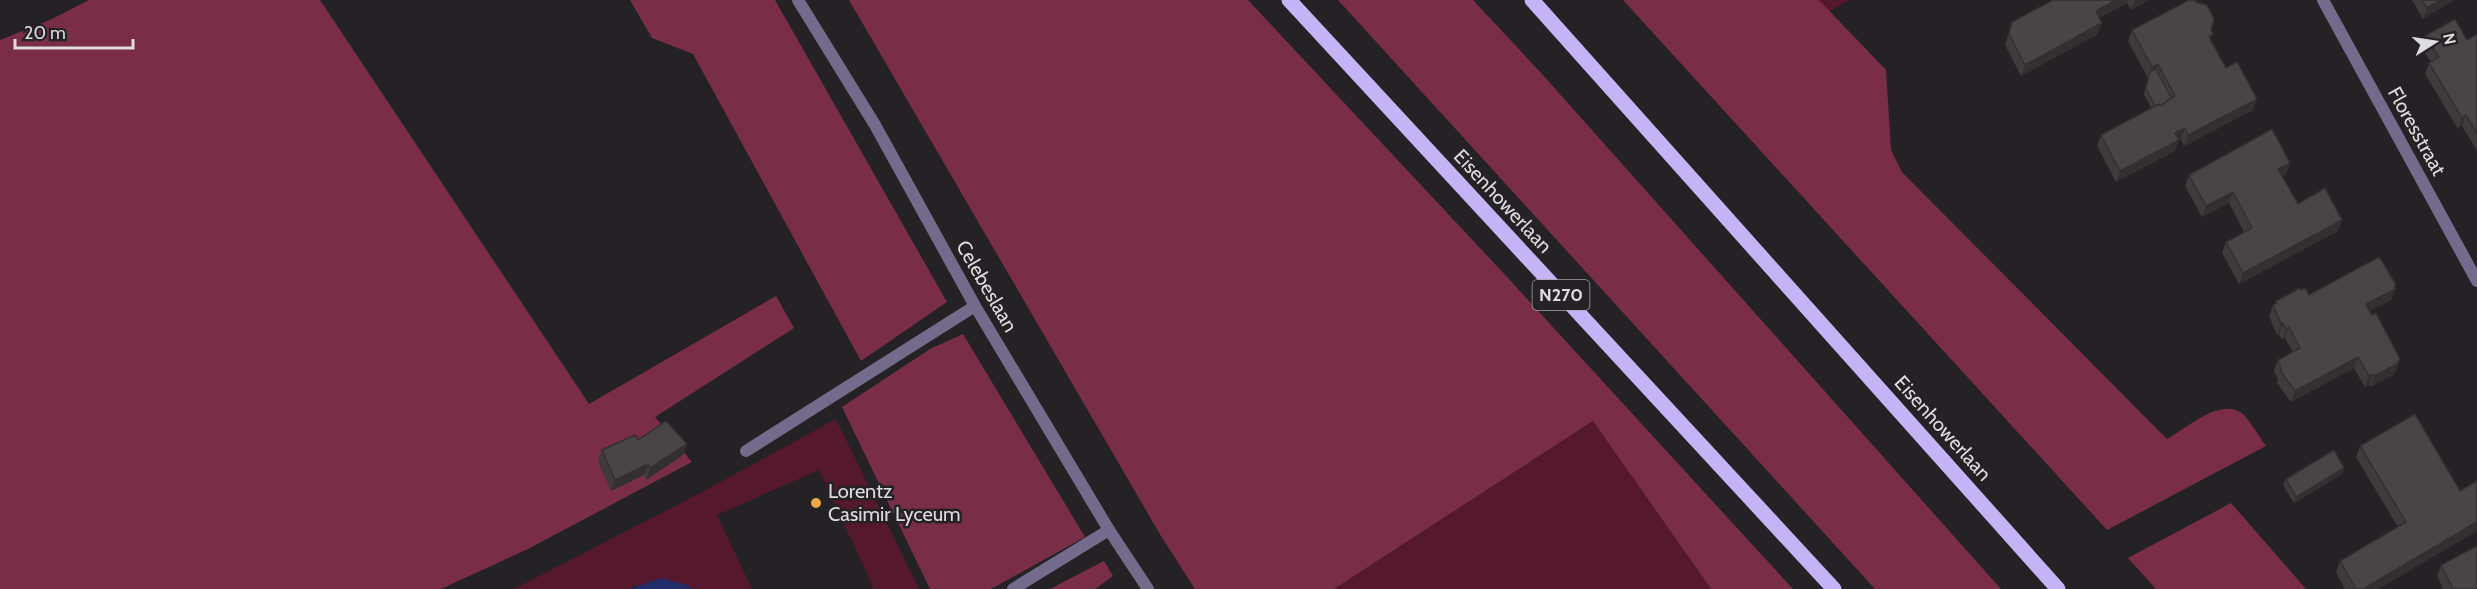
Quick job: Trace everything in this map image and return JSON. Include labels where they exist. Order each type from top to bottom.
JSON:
[{"type":"main road","name":"Eisenhowerlaan","points":[[1289,0],[1834,589]]},
{"type":"main road","name":"Eisenhowerlaan","points":[[1532,0],[2058,589]]},
{"type":"street","name":"Celebeslaan","points":[[798,0],[875,125],[975,306],[1148,589]]},
{"type":"street","name":"Floresstraat","points":[[2323,0],[2477,281]]},
{"type":"street","points":[[746,452],[975,306]]},
{"type":"street","points":[[1013,589],[1110,530]]},
{"type":"shaded area","points":[[89,0],[320,0],[589,404],[776,296],[794,328],[655,417],[692,462],[528,549],[441,589],[0,589],[0,40],[52,19]]},
{"type":"shaded area","points":[[630,0],[775,0],[947,302],[861,361],[693,54],[652,38]]},
{"type":"shaded area","points":[[849,0],[1248,0],[1508,278],[1793,589],[1711,589],[1593,421],[1334,589],[1195,589],[1161,536]]},
{"type":"shaded area","points":[[1338,0],[1473,0],[1542,74],[2001,589],[1875,589]]},
{"type":"shaded area","points":[[1623,0],[1819,0],[1886,70],[1891,150],[1902,172],[2167,439],[2204,416],[2225,409],[2235,410],[2244,415],[2266,446],[2107,530]]},
{"type":"shaded area","points":[[1819,0],[1850,0],[1829,11]]},
{"type":"shaded area","points":[[963,334],[1085,537],[991,589],[930,589],[842,407],[930,349]]},
{"type":"shaded area","points":[[836,419],[919,589],[874,589],[819,470],[717,515],[752,589],[692,589],[687,585],[636,585],[630,589],[514,589],[704,491]]},
{"type":"shaded area","points":[[1593,421],[1711,589],[1334,589]]},
{"type":"shaded area","points":[[2231,503],[2306,589],[2156,589],[2128,558]]},
{"type":"shaded area","points":[[1104,561],[1113,576],[1095,589],[1050,589]]},
{"type":"shaded area","points":[[661,578],[687,585],[692,589],[630,589]]},
{"type":"building","points":[[2053,0],[2116,0],[2096,11],[2102,23],[2025,65],[2009,34],[2012,22]]},
{"type":"building","points":[[2189,0],[2207,5],[2214,19],[2211,30],[2213,34],[2209,37],[2226,68],[2237,62],[2257,99],[2188,135],[2185,128],[2175,133],[2179,140],[2120,171],[2101,135],[2159,104],[2160,106],[2175,96],[2158,64],[2152,67],[2132,30]]},
{"type":"building","points":[[2422,0],[2440,0],[2427,8]]},
{"type":"building","points":[[2455,19],[2467,40],[2477,36],[2477,133],[2466,115],[2462,118],[2429,63],[2439,57],[2425,36]]},
{"type":"building","points":[[2156,69],[2171,98],[2160,106],[2159,104],[2155,106],[2146,88],[2150,72]]},
{"type":"building","points":[[2272,129],[2290,163],[2278,169],[2298,204],[2325,188],[2342,220],[2243,273],[2226,242],[2252,228],[2233,192],[2206,206],[2189,175]]},
{"type":"building","points":[[2380,258],[2395,283],[2395,289],[2366,304],[2372,315],[2376,313],[2400,359],[2397,364],[2374,376],[2373,374],[2369,376],[2358,357],[2295,391],[2281,372],[2278,360],[2300,348],[2289,327],[2286,329],[2283,323],[2281,324],[2273,305],[2300,288],[2301,290],[2305,288],[2309,295]]},
{"type":"building","points":[[2415,414],[2460,491],[2477,481],[2477,522],[2363,589],[2356,589],[2340,561],[2406,522],[2360,446]]},
{"type":"building","points":[[666,421],[687,444],[650,468],[648,464],[615,480],[602,450],[635,435],[638,440]]},
{"type":"building","points":[[2334,450],[2344,468],[2296,497],[2286,479]]},
{"type":"building","points":[[2477,546],[2477,589],[2453,589],[2441,565]]},
{"type":"place","name":"Lorentz Casimir Lyceum","points":[[816,503]]}]
